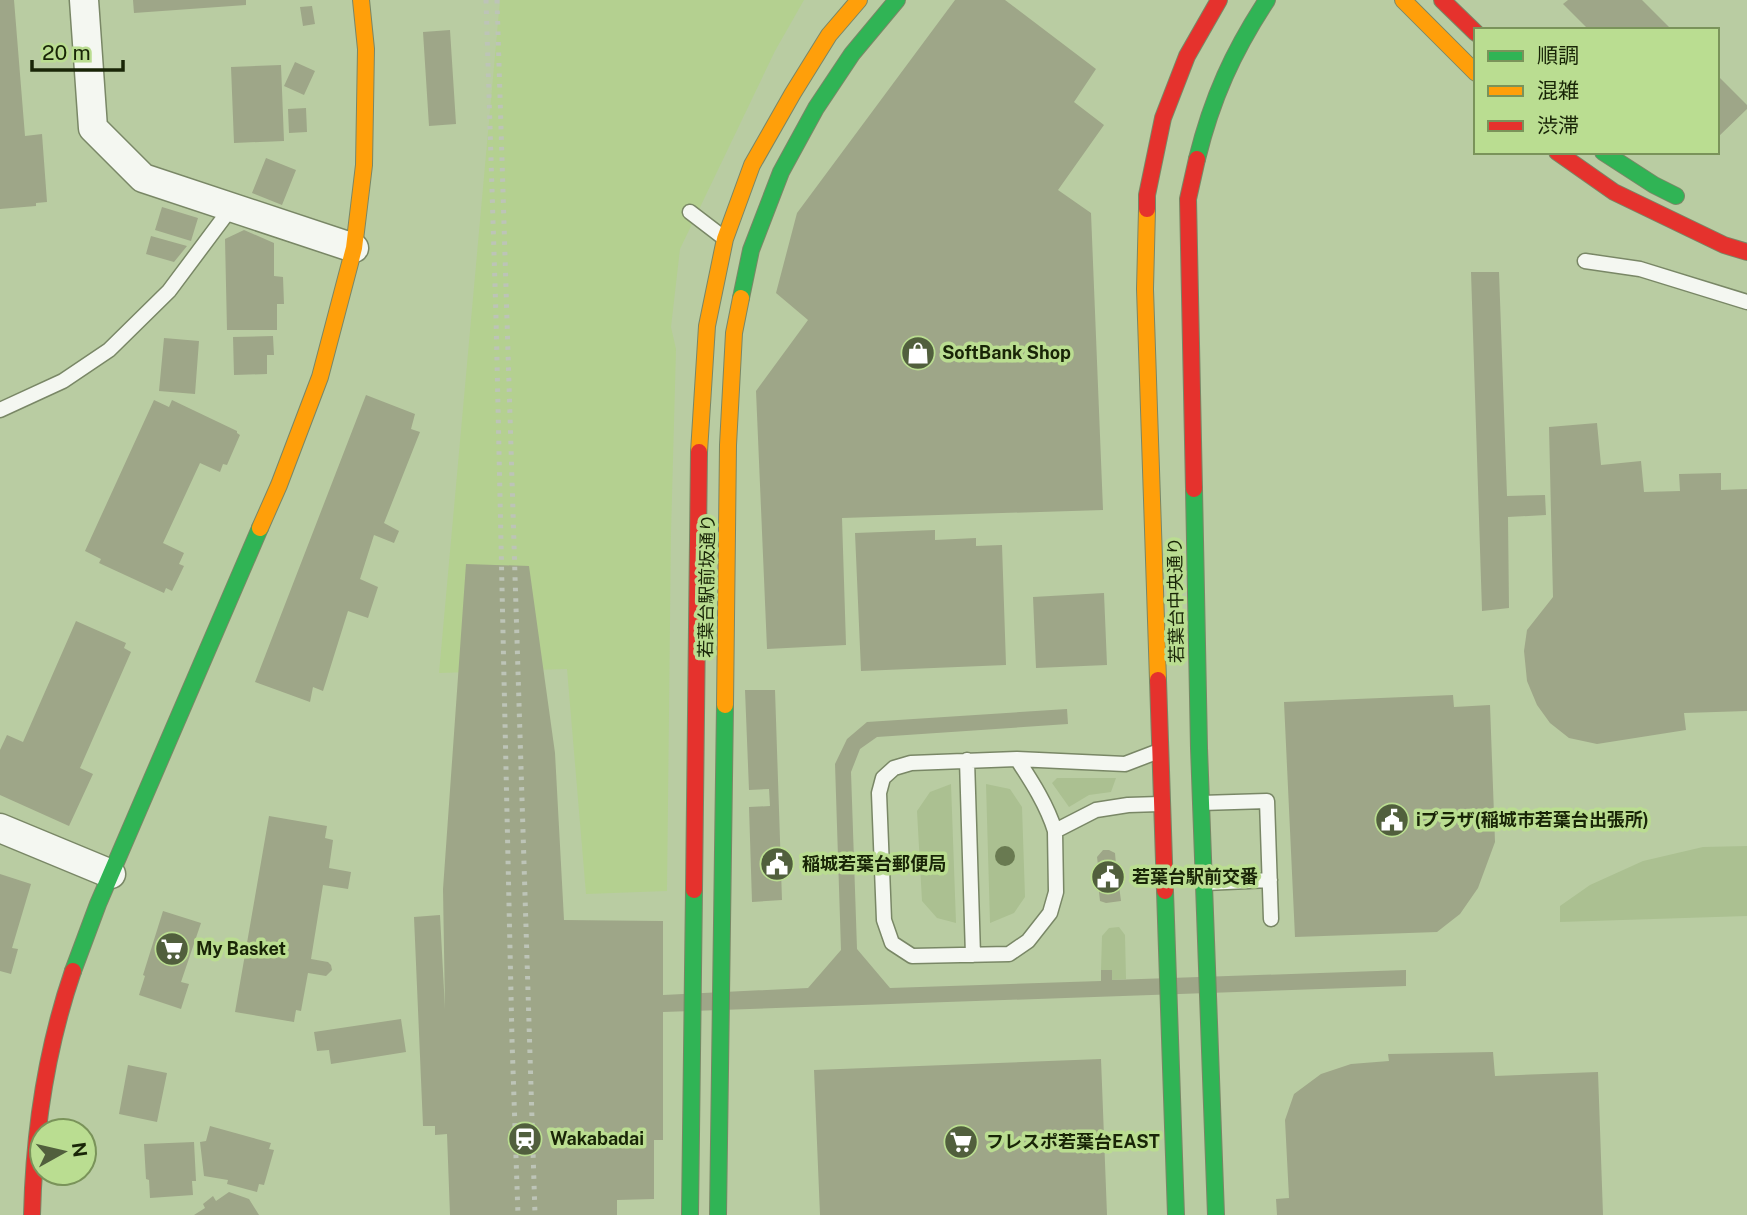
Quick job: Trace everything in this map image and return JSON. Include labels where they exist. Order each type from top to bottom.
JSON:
[{"type":"street","points":[[84,0],[93,128],[143,178],[354,248]]},
{"type":"street","points":[[32,1215],[32,1188],[43,1092],[57,1025],[74,968],[111,874],[279,485],[320,377],[354,248],[365,165],[366,49],[361,0]]},
{"type":"street","name":"若葉台駅前坂通り","points":[[690,1215],[699,448],[707,326],[725,239],[752,165],[829,36],[859,0]]},
{"type":"street","name":"若葉台駅前坂通り","points":[[718,1215],[728,445],[734,333],[751,250],[781,172],[816,108],[852,54],[897,0]]},
{"type":"street","name":"若葉台中央通り","points":[[1176,1215],[1182,804],[1145,289],[1147,195],[1163,118],[1187,56],[1219,0]]},
{"type":"street","name":"若葉台中央通り","points":[[1216,1215],[1204,883],[1182,804],[1179,749],[1188,200],[1205,127],[1224,75],[1250,25],[1267,0]]},
{"type":"street","points":[[1403,0],[1474,71]]},
{"type":"street","points":[[1442,0],[1474,31]]},
{"type":"street","points":[[1560,154],[1614,192],[1724,245],[1747,251]]},
{"type":"street","points":[[1606,154],[1654,185],[1695,205]]},
{"type":"street","points":[[0,828],[111,874]]},
{"type":"lane","points":[[0,410],[63,381],[109,350],[169,291],[231,208]]},
{"type":"lane","points":[[690,212],[725,239]]},
{"type":"lane","points":[[1585,261],[1640,269],[1747,302]]},
{"type":"lane","points":[[1017,759],[1037,790],[1055,831],[1056,892],[1050,913],[1028,941],[1009,954],[912,956],[892,943],[884,920],[879,793],[883,778],[894,768],[911,763],[1017,759],[1125,764],[1179,749]]},
{"type":"lane","points":[[967,760],[973,955]]},
{"type":"lane","points":[[1055,831],[1096,810],[1128,805],[1267,801],[1271,919]]},
{"type":"lane","points":[[1204,883],[1270,880]]},
{"type":"shaded area","points":[[500,0],[804,0],[775,51],[680,249],[671,327],[676,349],[667,891],[586,894],[567,669],[439,673]]},
{"type":"shaded area","points":[[1057,778],[1116,778],[1111,792],[1089,795],[1069,807],[1052,783]]},
{"type":"shaded area","points":[[951,784],[956,923],[937,918],[922,901],[917,811],[930,792]]},
{"type":"shaded area","points":[[986,784],[1010,789],[1022,807],[1025,897],[1014,913],[990,923]]},
{"type":"shaded area","points":[[1747,846],[1747,916],[1560,922],[1560,906],[1590,885],[1643,861],[1703,847]]},
{"type":"shaded area","points":[[1119,927],[1125,935],[1126,979],[1112,980],[1111,970],[1101,970],[1102,936],[1109,928]]},
{"type":"building","points":[[0,0],[14,0],[25,136],[42,134],[47,202],[36,203],[36,206],[0,209]]},
{"type":"building","points":[[133,0],[246,0],[246,5],[134,13]]},
{"type":"building","points":[[955,0],[1005,0],[1096,69],[1074,102],[1104,125],[1058,190],[1091,213],[1103,510],[842,518],[846,645],[767,649],[756,391],[808,320],[776,293],[797,213]]},
{"type":"building","points":[[1568,0],[1642,0],[1670,28],[1587,28],[1563,4]]},
{"type":"building","points":[[312,6],[315,24],[303,26],[300,7]]},
{"type":"building","points":[[450,30],[456,124],[429,126],[423,32]]},
{"type":"building","points":[[295,62],[315,71],[304,95],[284,86]]},
{"type":"building","points":[[281,65],[284,141],[234,143],[231,67]]},
{"type":"building","points":[[1719,77],[1747,105],[1747,109],[1719,136]]},
{"type":"building","points":[[306,108],[307,132],[289,133],[288,109]]},
{"type":"building","points":[[266,158],[296,170],[282,205],[252,193]]},
{"type":"building","points":[[162,207],[198,218],[191,241],[155,230]]},
{"type":"building","points":[[244,230],[274,243],[274,276],[283,277],[284,304],[277,304],[277,330],[227,330],[225,239]]},
{"type":"building","points":[[151,236],[187,246],[174,262],[146,254]]},
{"type":"building","points":[[1471,272],[1499,272],[1507,496],[1545,495],[1546,515],[1508,517],[1509,608],[1482,611]]},
{"type":"building","points":[[273,336],[274,355],[267,355],[267,374],[234,375],[233,337]]},
{"type":"building","points":[[164,338],[199,341],[195,394],[159,391]]},
{"type":"building","points":[[366,395],[415,414],[411,429],[420,432],[384,523],[399,531],[394,543],[374,535],[360,579],[378,587],[368,618],[348,611],[323,691],[313,687],[310,702],[255,682]]},
{"type":"building","points":[[154,400],[169,407],[172,400],[237,431],[240,435],[227,465],[223,464],[220,472],[200,463],[163,543],[184,553],[179,564],[184,566],[172,591],[166,588],[164,593],[99,563],[101,559],[85,551]]},
{"type":"building","points":[[1597,423],[1601,465],[1641,461],[1644,492],[1680,491],[1679,474],[1721,473],[1721,490],[1747,489],[1747,711],[1684,713],[1686,730],[1597,744],[1569,738],[1550,723],[1537,705],[1527,681],[1524,651],[1527,630],[1553,597],[1549,427]]},
{"type":"building","points":[[935,530],[935,540],[976,538],[976,546],[1002,545],[1006,665],[861,671],[855,533]]},
{"type":"building","points":[[466,564],[529,566],[555,753],[564,920],[663,921],[663,995],[808,988],[841,950],[835,764],[847,739],[867,722],[1067,709],[1068,724],[877,737],[860,749],[851,772],[857,949],[890,988],[1101,981],[1101,970],[1112,970],[1112,980],[1406,970],[1406,986],[663,1012],[663,1140],[654,1140],[654,1199],[617,1200],[617,1215],[450,1215],[447,1134],[435,1135],[435,1126],[423,1126],[414,917],[440,915],[445,1009],[443,889]]},
{"type":"building","points":[[1104,593],[1107,665],[1036,668],[1033,597]]},
{"type":"building","points":[[76,621],[126,643],[124,648],[131,652],[80,768],[93,774],[69,826],[0,795],[0,750],[7,735],[23,742]]},
{"type":"building","points":[[745,690],[775,690],[782,900],[752,902],[749,807],[770,806],[769,789],[749,790]]},
{"type":"building","name":"iプラザ(稲城市若葉台出張所)","points":[[1453,695],[1454,707],[1490,705],[1495,842],[1478,888],[1460,914],[1437,932],[1295,937],[1284,702]]},
{"type":"building","points":[[269,816],[327,826],[325,838],[333,840],[329,868],[351,872],[348,889],[323,885],[311,959],[328,962],[332,970],[326,976],[308,973],[301,1011],[296,1010],[294,1022],[235,1012]]},
{"type":"building","name":"若葉台駅前交番","points":[[1103,850],[1115,853],[1116,865],[1120,867],[1121,874],[1118,878],[1121,901],[1100,901],[1099,892],[1102,889],[1095,869],[1098,865],[1097,857]]},
{"type":"building","points":[[0,874],[31,884],[12,948],[18,949],[11,974],[0,971]]},
{"type":"building","name":"My Basket","points":[[163,911],[201,923],[181,982],[189,984],[181,1009],[139,995]]},
{"type":"building","points":[[401,1019],[406,1052],[331,1064],[329,1050],[317,1051],[314,1032]]},
{"type":"building","points":[[1493,1052],[1495,1076],[1598,1072],[1603,1215],[1277,1215],[1276,1199],[1289,1198],[1285,1120],[1294,1094],[1321,1074],[1351,1064],[1389,1061],[1388,1054]]},
{"type":"building","name":"フレスポ若葉台EAST","points":[[1101,1059],[1107,1215],[820,1215],[814,1070]]},
{"type":"building","points":[[128,1065],[167,1073],[157,1122],[119,1114]]},
{"type":"building","points":[[210,1126],[271,1143],[269,1149],[274,1150],[264,1185],[259,1184],[257,1192],[227,1184],[228,1180],[204,1176],[200,1142],[206,1141]]},
{"type":"building","points":[[194,1142],[196,1181],[192,1181],[193,1195],[150,1198],[144,1144]]},
{"type":"building","points":[[229,1192],[249,1199],[259,1215],[194,1215],[205,1208],[203,1204],[213,1196],[216,1201]]},
{"type":"railway","points":[[486,0],[518,1215]]},
{"type":"railway","points":[[497,0],[535,1215]]},
{"type":"traffic: fast","points":[[741,298],[751,250],[781,172],[816,108],[852,54],[897,0]]},
{"type":"traffic: fast","points":[[1197,159],[1209,116],[1225,76],[1267,0]]},
{"type":"traffic: fast","points":[[1606,154],[1676,196]]},
{"type":"traffic: fast","points":[[1194,489],[1199,748],[1216,1215]]},
{"type":"traffic: fast","points":[[73,971],[98,904],[260,528]]},
{"type":"traffic: fast","points":[[718,1215],[725,705]]},
{"type":"traffic: fast","points":[[690,1215],[694,890]]},
{"type":"traffic: fast","points":[[1165,891],[1176,1215]]},
{"type":"traffic: slow","points":[[260,528],[320,377],[354,248],[364,165],[366,49],[361,0]]},
{"type":"traffic: slow","points":[[699,452],[707,326],[725,239],[752,165],[829,35],[859,0]]},
{"type":"traffic: slow","points":[[1403,0],[1474,71]]},
{"type":"traffic: slow","points":[[1147,209],[1145,289],[1158,680]]},
{"type":"traffic: slow","points":[[725,705],[728,445],[734,333],[741,298]]},
{"type":"traffic: jam","points":[[1147,209],[1147,195],[1163,118],[1187,56],[1219,0]]},
{"type":"traffic: jam","points":[[1442,0],[1474,31]]},
{"type":"traffic: jam","points":[[1560,154],[1614,192],[1724,245],[1747,252]]},
{"type":"traffic: jam","points":[[1194,489],[1188,199],[1197,159]]},
{"type":"traffic: jam","points":[[694,890],[699,452]]},
{"type":"traffic: jam","points":[[1158,680],[1165,891]]},
{"type":"traffic: jam","points":[[32,1215],[35,1153],[43,1091],[55,1031],[73,971]]},
{"type":"place","name":"SoftBank Shop","points":[[918,353]]},
{"type":"place","name":"iプラザ(稲城市若葉台出張所)","points":[[1392,820]]},
{"type":"place","name":"稲城若葉台郵便局","points":[[777,864]]},
{"type":"place","name":"若葉台駅前交番","points":[[1108,877]]},
{"type":"place","name":"My Basket","points":[[172,949]]},
{"type":"place","name":"Wakabadai","points":[[525,1139]]},
{"type":"place","name":"フレスポ若葉台EAST","points":[[961,1142]]}]
